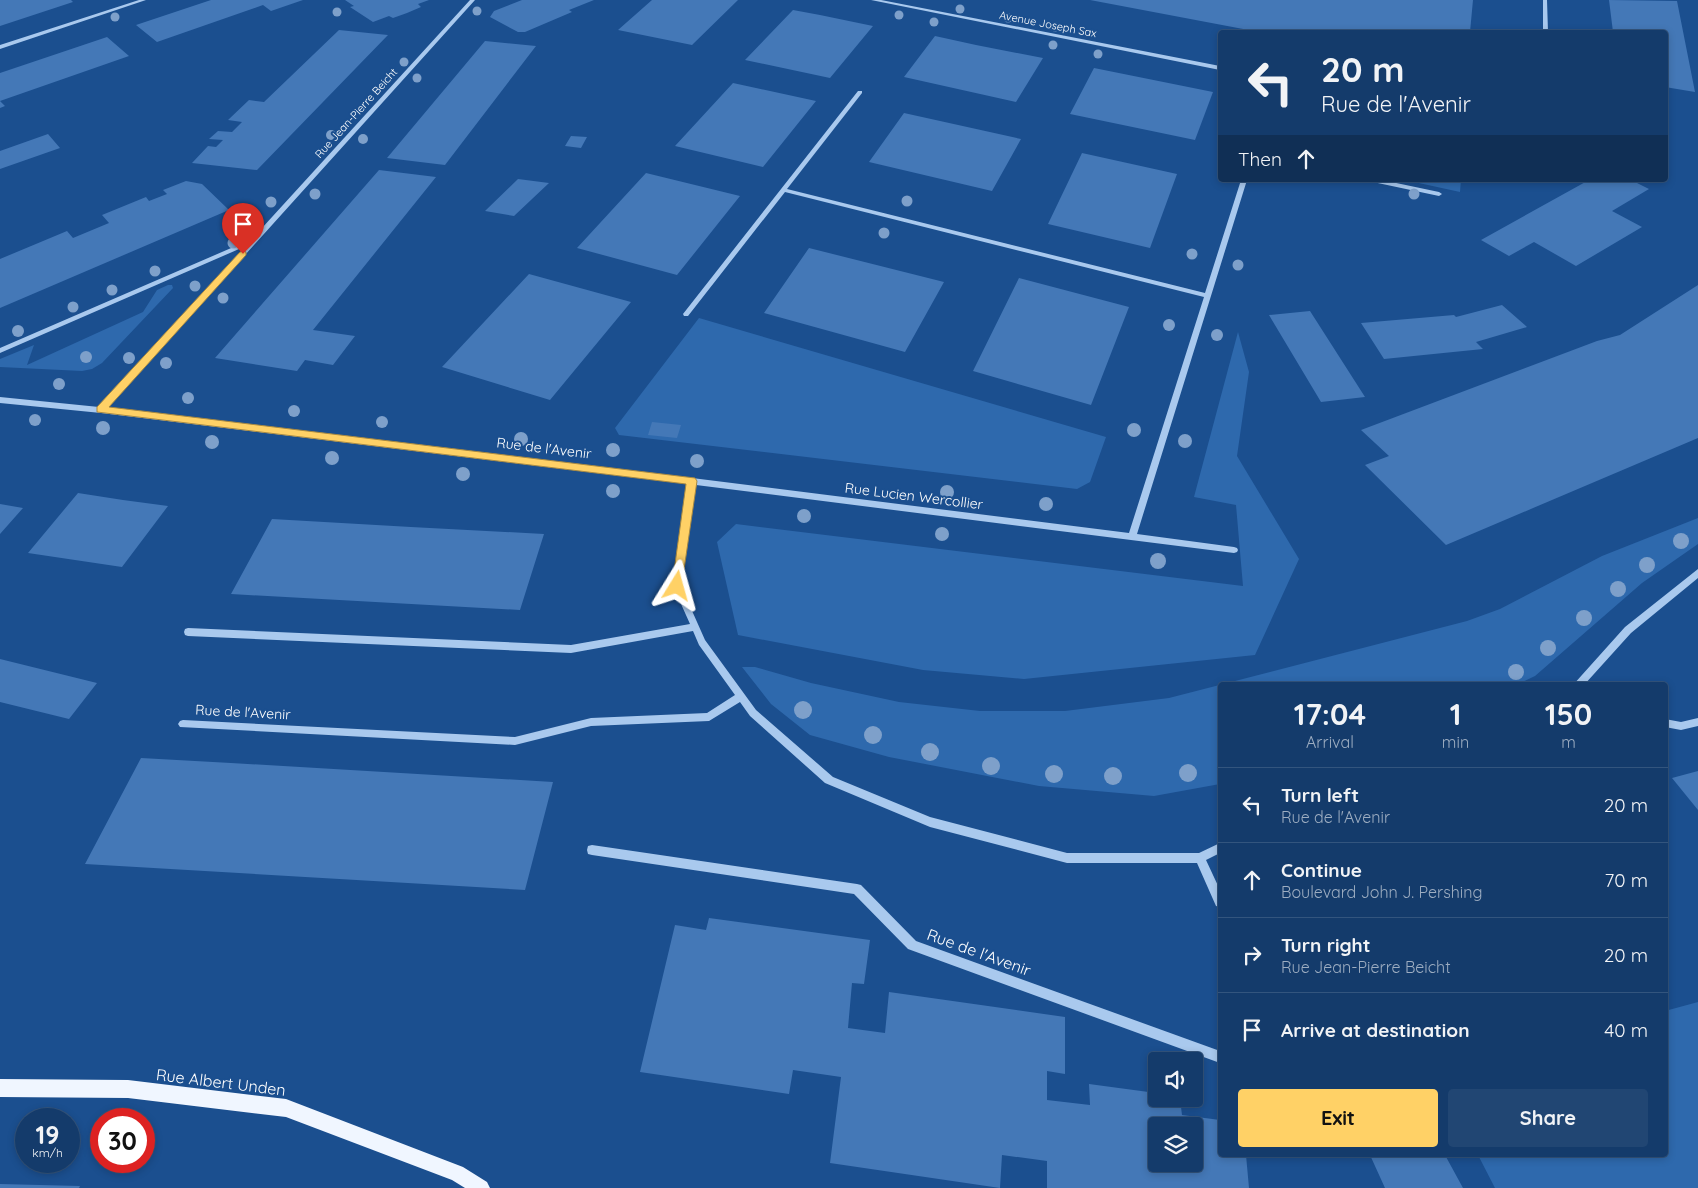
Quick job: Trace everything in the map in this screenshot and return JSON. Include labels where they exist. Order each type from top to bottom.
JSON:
[{"type":"main road","name":"Rue Albert Unden","points":[[0,1088],[128,1089],[286,1108],[457,1173],[482,1188]]},
{"type":"street","points":[[0,48],[144,0]]},
{"type":"street","name":"Rue Jean-Pierre Beicht","points":[[101,410],[473,0]]},
{"type":"street","name":"Avenue Joseph Sax","points":[[873,0],[1218,68]]},
{"type":"street","points":[[1545,0],[1546,30]]},
{"type":"street","points":[[686,314],[860,92]]},
{"type":"street","points":[[1132,537],[1243,182]]},
{"type":"street","points":[[1382,182],[1439,194]]},
{"type":"street","points":[[783,190],[1208,296]]},
{"type":"street","name":"Rue Jean-Pierre Beicht","points":[[0,351],[255,240]]},
{"type":"street","name":"Rue de l'Avenir","points":[[0,400],[101,410],[692,481]]},
{"type":"street","points":[[692,481],[677,586],[702,642],[753,713],[829,780],[930,822],[1067,858],[1200,858],[1218,849]]},
{"type":"street","name":"Rue Lucien Wercollier","points":[[692,481],[1234,550]]},
{"type":"street","points":[[1581,682],[1628,630],[1698,573]]},
{"type":"street","points":[[188,632],[571,649],[696,627]]},
{"type":"street","name":"Rue de l'Avenir","points":[[184,724],[515,741],[591,722],[709,717],[741,696]]},
{"type":"street","points":[[1668,724],[1681,726],[1698,722]]},
{"type":"street","name":"Rue de l'Avenir","points":[[592,850],[857,889],[912,945],[1218,1057]]},
{"type":"street","points":[[1200,858],[1218,898]]},
{"type":"shaded area","points":[[1414,182],[1461,182],[1460,192]]},
{"type":"shaded area","points":[[172,285],[173,288],[102,363],[92,369],[82,371],[0,367],[0,359],[34,345],[27,365],[143,312],[157,290]]},
{"type":"shaded area","points":[[699,318],[1106,437],[1090,482],[1077,489],[619,435],[615,428]]},
{"type":"shaded area","points":[[1238,332],[1249,372],[1237,456],[1299,559],[1255,655],[1024,679],[923,670],[738,635],[717,542],[736,524],[1243,586],[1236,505],[1194,497]]},
{"type":"shaded area","points":[[1698,518],[1698,544],[1642,583],[1535,676],[1522,682],[1231,682],[1467,621],[1500,609],[1602,556]]},
{"type":"shaded area","points":[[742,667],[755,667],[811,683],[899,702],[980,711],[1065,711],[1169,698],[1218,685],[1218,784],[1154,796],[1039,786],[889,757],[810,735],[771,704]]},
{"type":"shaded area","points":[[1698,1002],[1698,1188],[1495,1188],[1479,1157],[1668,1157],[1668,1010]]},
{"type":"building","points":[[0,0],[71,0],[73,2],[0,26]]},
{"type":"building","points":[[211,0],[303,0],[271,11],[263,5],[157,42],[136,25]]},
{"type":"building","points":[[345,0],[429,0],[418,4],[421,7],[407,13],[393,18],[389,16],[373,22],[350,7],[354,6]]},
{"type":"building","points":[[522,0],[594,0],[569,10],[572,12],[525,32],[518,32],[490,17],[494,11]]},
{"type":"building","points":[[652,0],[738,0],[692,45],[618,30]]},
{"type":"building","points":[[1090,0],[1473,0],[1470,30],[1248,30]]},
{"type":"building","points":[[1609,0],[1677,1],[1695,92],[1668,88],[1668,30],[1613,30]]},
{"type":"building","points":[[793,10],[873,26],[830,78],[745,60]]},
{"type":"building","points":[[339,30],[388,35],[257,170],[192,163],[208,146],[216,147],[223,140],[209,139],[218,131],[232,132],[242,122],[228,120],[249,100],[264,102]]},
{"type":"building","points":[[935,36],[1043,58],[1016,102],[904,77]]},
{"type":"building","points":[[107,37],[129,56],[0,101],[0,73]]},
{"type":"building","points":[[485,41],[536,46],[445,165],[387,158]]},
{"type":"building","points":[[1094,68],[1213,92],[1195,140],[1070,114]]},
{"type":"building","points":[[733,83],[816,101],[763,167],[675,146]]},
{"type":"building","points":[[0,101],[5,106],[0,108]]},
{"type":"building","points":[[904,113],[1021,139],[992,191],[869,162]]},
{"type":"building","points":[[48,134],[60,148],[0,169],[0,151]]},
{"type":"building","points":[[571,136],[587,137],[581,148],[565,146]]},
{"type":"building","points":[[1082,153],[1177,174],[1150,248],[1048,224]]},
{"type":"building","points":[[379,170],[436,177],[313,330],[355,336],[333,365],[305,360],[297,371],[215,358]]},
{"type":"building","points":[[646,173],[740,196],[677,275],[577,248]]},
{"type":"building","points":[[518,179],[549,183],[514,216],[485,211]]},
{"type":"building","points":[[186,181],[202,184],[229,210],[0,308],[0,259],[67,231],[73,238],[109,223],[102,215],[146,197],[149,201],[167,194],[163,190]]},
{"type":"building","points":[[1585,182],[1635,182],[1649,189],[1612,211],[1642,227],[1576,266],[1534,242],[1509,256],[1481,240]]},
{"type":"building","points":[[809,248],[944,282],[905,352],[764,313]]},
{"type":"building","points":[[529,274],[631,302],[550,400],[442,367]]},
{"type":"building","points":[[1019,278],[1129,307],[1091,405],[973,371]]},
{"type":"building","points":[[1698,285],[1698,438],[1446,545],[1365,465],[1389,456],[1361,430],[1597,341],[1620,335]]},
{"type":"building","points":[[1502,305],[1527,327],[1476,342],[1483,349],[1384,359],[1361,323],[1454,315],[1456,317]]},
{"type":"building","points":[[1310,311],[1365,397],[1321,402],[1269,315]]},
{"type":"building","points":[[652,422],[681,425],[677,438],[648,435]]},
{"type":"building","points":[[78,493],[168,506],[122,567],[28,553]]},
{"type":"building","points":[[0,504],[23,508],[0,534]]},
{"type":"building","points":[[272,519],[544,534],[520,610],[231,594]]},
{"type":"building","points":[[0,659],[97,683],[69,719],[0,702]]},
{"type":"building","points":[[141,758],[553,782],[525,890],[85,864]]},
{"type":"building","points":[[1698,771],[1698,810],[1672,778]]},
{"type":"building","points":[[709,918],[870,940],[864,984],[852,983],[848,1028],[885,1033],[889,992],[1065,1017],[1065,1074],[1047,1071],[1047,1100],[1090,1105],[1089,1084],[1148,1092],[1148,1107],[1181,1107],[1182,1115],[1197,1117],[1148,1117],[1148,1172],[1203,1172],[1203,1118],[1218,1120],[1218,1157],[1246,1157],[1249,1188],[1047,1188],[1047,1161],[1002,1155],[1000,1188],[830,1163],[841,1077],[793,1070],[789,1094],[640,1072],[675,925],[706,930]]},
{"type":"building","points":[[1371,1157],[1446,1157],[1463,1188],[1385,1188]]},
{"type":"building","points":[[0,1184],[80,1186],[79,1188],[0,1188]]},
{"type":"route","points":[[243,254],[101,410],[692,481],[677,586]]}]
